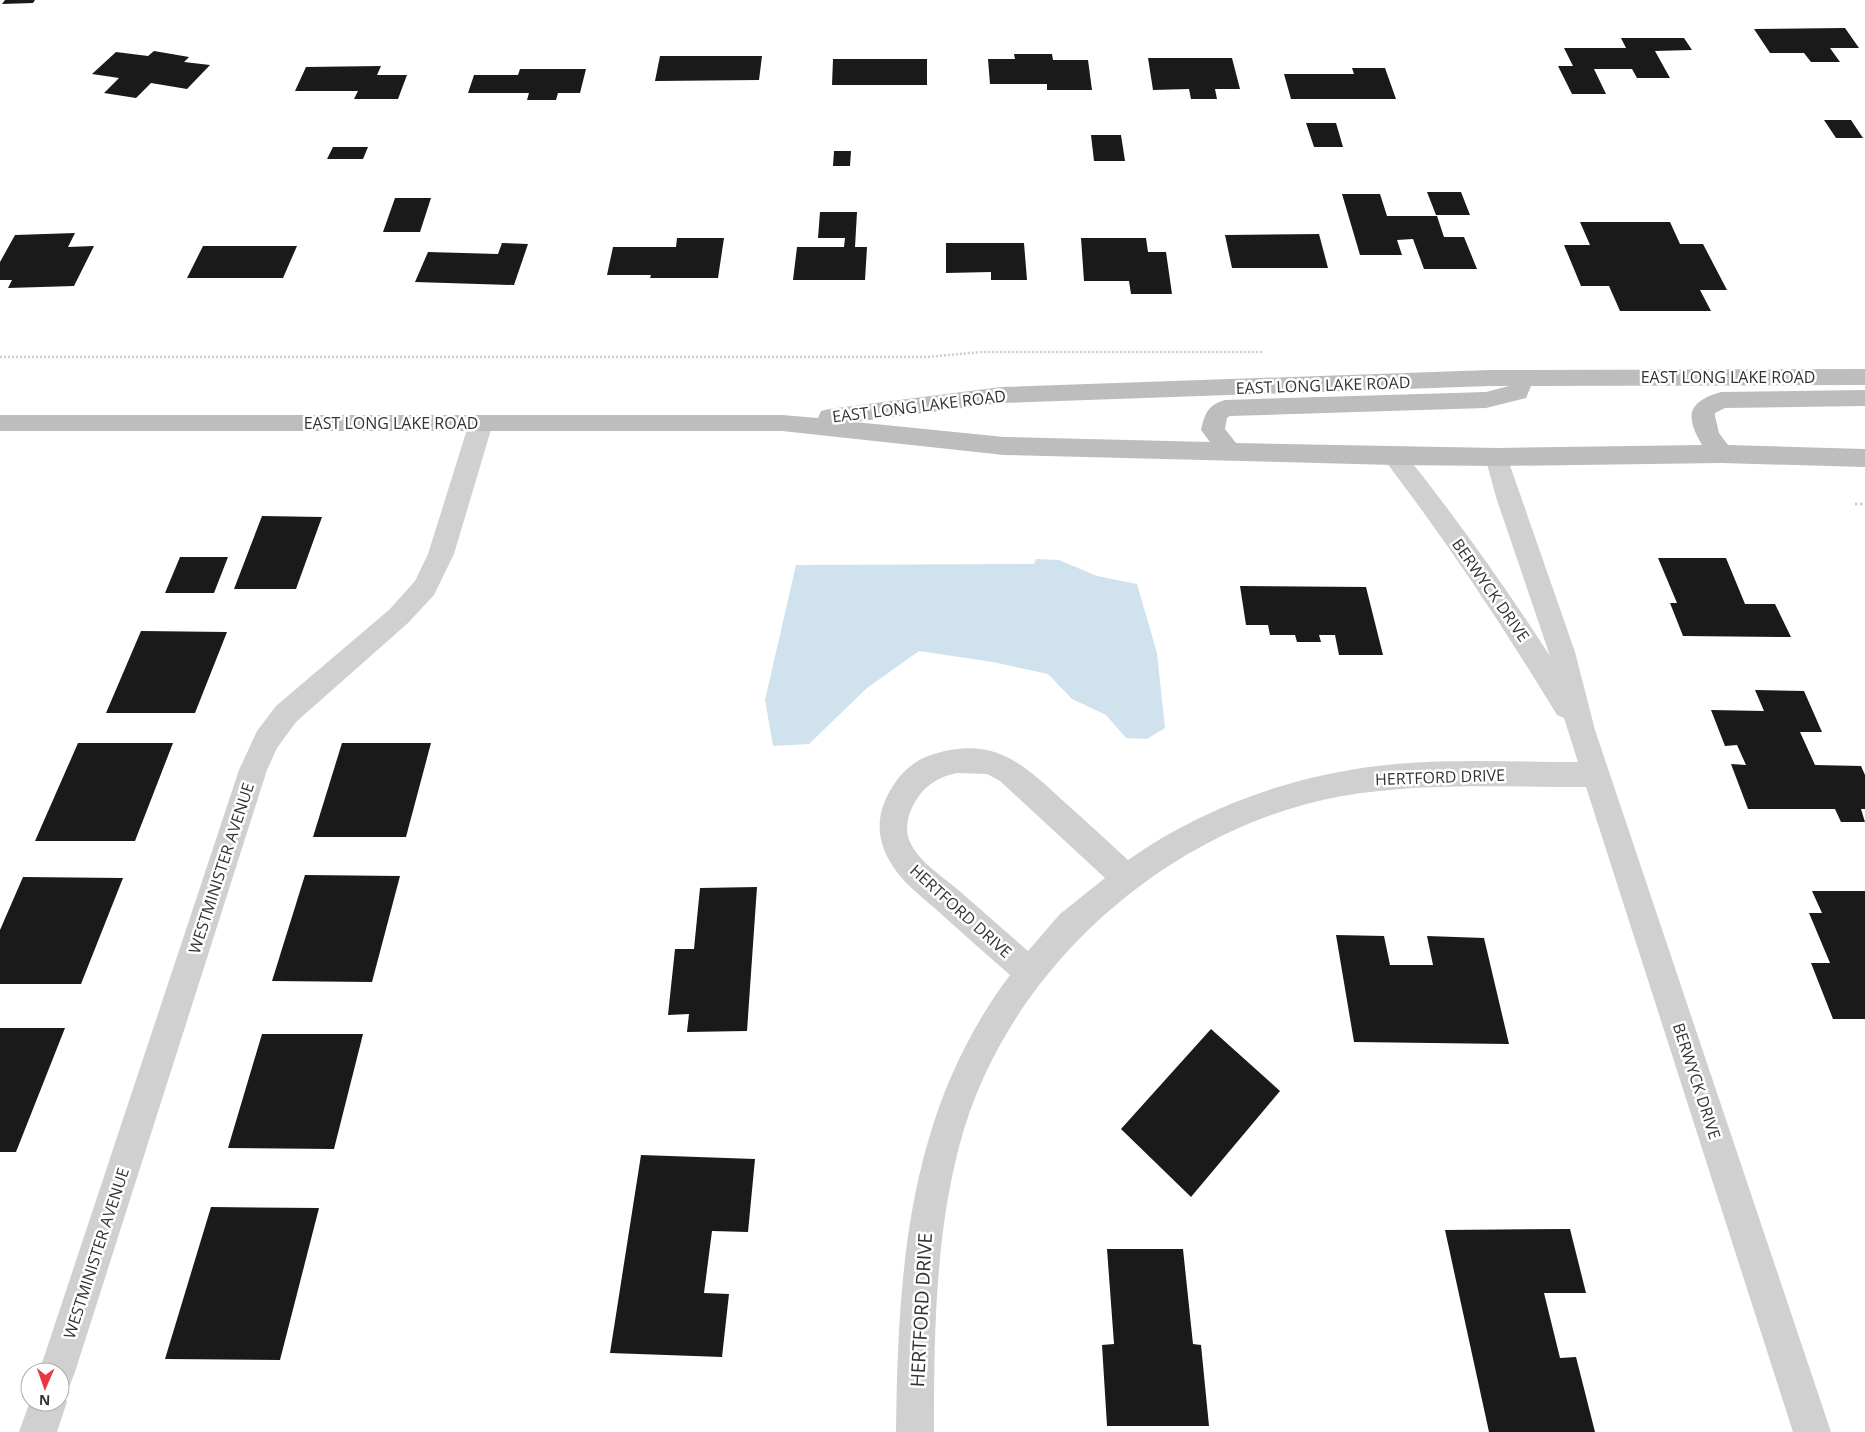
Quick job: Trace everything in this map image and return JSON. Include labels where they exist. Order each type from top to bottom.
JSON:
[{"type":"main road","name":"EAST LONG LAKE ROAD","points":[[782,423],[1001,395],[1522,378],[1865,377]]},
{"type":"main road","points":[[1229,451],[1213,430],[1216,414],[1225,408],[1486,400],[1518,392],[1522,378]]},
{"type":"main road","points":[[1722,454],[1708,436],[1702,420],[1704,409],[1721,400],[1865,398]]},
{"type":"main road","name":"EAST LONG LAKE ROAD","points":[[0,423],[782,423],[1004,446],[1394,456],[1497,457],[1722,454],[1865,458]]},
{"type":"street","name":"WESTMINISTER AVENUE","points":[[60,1362],[253,770],[267,740],[286,714],[398,616],[425,588],[441,554],[481,423]]},
{"type":"street","name":"BERWYCK DRIVE","points":[[1394,456],[1420,488],[1518,626],[1581,730]]},
{"type":"street","name":"BERWYCK DRIVE","points":[[1497,457],[1508,497],[1562,652],[1581,730],[1812,1432]]},
{"type":"street","name":"HERTFORD DRIVE","points":[[1031,973],[916,873],[904,858],[893,838],[893,818],[900,799],[913,782],[930,769],[952,762],[972,761],[990,763],[1004,768],[1034,792],[1126,878]]},
{"type":"street","name":"HERTFORD DRIVE","points":[[915,1432],[919,1299],[925,1229],[939,1160],[950,1118],[974,1058],[1031,973],[1072,923],[1126,878],[1202,830],[1252,808],[1307,791],[1356,781],[1423,774],[1596,774]]},
{"type":"street","points":[[38,1432],[45,1412]]},
{"type":"path","points":[[0,357],[927,357],[981,352],[1269,352]]},
{"type":"path","points":[[1855,504],[1865,504]]},
{"type":"water","points":[[1036,559],[1059,560],[1097,576],[1137,584],[1157,653],[1165,728],[1147,739],[1126,738],[1106,715],[1072,699],[1048,674],[993,662],[919,651],[867,688],[809,744],[773,746],[765,700],[796,565],[1034,564]]},
{"type":"building","points":[[5,0],[35,0],[33,3],[2,4]]},
{"type":"building","points":[[1845,28],[1859,48],[1830,48],[1840,62],[1811,62],[1804,53],[1770,53],[1754,29]]},
{"type":"building","points":[[1621,38],[1684,38],[1692,50],[1655,51],[1670,78],[1637,78],[1632,69],[1594,69],[1606,94],[1572,94],[1558,66],[1573,66],[1564,48],[1626,48]]},
{"type":"building","points":[[154,51],[189,57],[184,62],[210,65],[187,89],[151,83],[136,98],[104,93],[119,78],[92,74],[116,52],[148,56]]},
{"type":"building","points":[[1014,54],[1052,54],[1053,60],[1088,60],[1092,90],[1047,90],[1047,84],[990,84],[988,59],[1015,59]]},
{"type":"building","points":[[660,56],[762,56],[759,80],[655,81]]},
{"type":"building","points":[[1148,58],[1232,58],[1240,89],[1215,89],[1217,99],[1191,99],[1189,89],[1153,90]]},
{"type":"building","points":[[833,59],[927,59],[927,85],[832,85]]},
{"type":"building","points":[[381,66],[377,75],[407,75],[398,99],[354,99],[358,91],[295,91],[306,67]]},
{"type":"building","points":[[1352,68],[1385,68],[1396,99],[1291,99],[1284,74],[1354,74]]},
{"type":"building","points":[[520,69],[586,69],[580,93],[558,93],[556,100],[527,100],[529,93],[468,93],[474,75],[518,75]]},
{"type":"building","points":[[1824,120],[1851,120],[1863,138],[1836,138]]},
{"type":"building","points":[[1306,123],[1336,123],[1343,147],[1314,147]]},
{"type":"building","points":[[1091,135],[1121,135],[1125,161],[1094,161]]},
{"type":"building","points":[[333,147],[368,147],[363,159],[327,159]]},
{"type":"building","points":[[834,151],[851,151],[850,166],[833,166]]},
{"type":"building","points":[[1427,192],[1461,192],[1470,215],[1436,215]]},
{"type":"building","points":[[1342,194],[1380,194],[1387,216],[1437,216],[1444,237],[1464,237],[1477,269],[1424,269],[1413,239],[1397,240],[1402,255],[1360,255]]},
{"type":"building","points":[[395,198],[431,198],[420,232],[383,232]]},
{"type":"building","points":[[820,212],[857,212],[855,247],[867,247],[865,280],[793,280],[797,247],[844,247],[845,238],[818,238]]},
{"type":"building","points":[[1580,222],[1670,222],[1680,244],[1703,244],[1727,290],[1700,290],[1711,311],[1620,311],[1609,286],[1581,286],[1564,245],[1590,245]]},
{"type":"building","points":[[75,233],[68,247],[94,246],[74,286],[8,288],[12,280],[0,280],[0,262],[15,235]]},
{"type":"building","points":[[1319,234],[1328,268],[1232,268],[1225,235]]},
{"type":"building","points":[[677,238],[724,238],[718,278],[650,278],[651,275],[607,275],[613,247],[676,247]]},
{"type":"building","points":[[1081,238],[1146,238],[1148,252],[1166,252],[1172,294],[1131,294],[1129,281],[1084,281]]},
{"type":"building","points":[[502,243],[528,244],[514,285],[415,282],[428,252],[498,254]]},
{"type":"building","points":[[946,243],[1024,243],[1027,280],[991,280],[991,272],[946,273]]},
{"type":"building","points":[[203,246],[297,246],[283,278],[187,278]]},
{"type":"building","points":[[262,516],[322,517],[296,589],[234,589]]},
{"type":"building","points":[[180,557],[228,557],[214,593],[165,593]]},
{"type":"building","points":[[1658,558],[1726,558],[1745,604],[1775,604],[1791,637],[1683,636],[1670,603],[1677,603]]},
{"type":"building","points":[[1240,586],[1366,587],[1383,655],[1339,655],[1335,635],[1319,635],[1321,642],[1297,642],[1295,635],[1270,635],[1268,625],[1246,625]]},
{"type":"building","points":[[141,631],[227,632],[195,713],[106,713]]},
{"type":"building","points":[[1755,690],[1804,691],[1822,732],[1800,732],[1815,765],[1861,766],[1865,775],[1865,809],[1861,809],[1865,822],[1841,822],[1835,809],[1748,809],[1731,764],[1746,765],[1737,745],[1725,746],[1711,710],[1764,711]]},
{"type":"building","points":[[78,743],[173,743],[135,841],[35,841]]},
{"type":"building","points":[[342,743],[431,743],[406,837],[313,837]]},
{"type":"building","points":[[305,875],[400,876],[372,982],[272,981]]},
{"type":"building","points":[[23,877],[123,878],[81,984],[0,984],[0,930]]},
{"type":"building","points":[[757,887],[747,1031],[687,1032],[689,1014],[668,1015],[675,949],[694,949],[700,888]]},
{"type":"building","points":[[1812,891],[1865,891],[1865,1019],[1833,1019],[1811,963],[1830,963],[1809,913],[1822,913]]},
{"type":"building","points":[[1336,935],[1384,936],[1390,965],[1433,965],[1427,936],[1484,938],[1509,1044],[1354,1042]]},
{"type":"building","points":[[0,1028],[65,1028],[16,1152],[0,1152]]},
{"type":"building","points":[[1211,1029],[1280,1091],[1191,1197],[1121,1129]]},
{"type":"building","points":[[262,1034],[363,1034],[334,1149],[228,1148]]},
{"type":"building","points":[[641,1155],[755,1159],[748,1232],[712,1231],[704,1293],[729,1294],[722,1357],[610,1353]]},
{"type":"building","points":[[211,1207],[319,1208],[280,1360],[165,1359]]},
{"type":"building","points":[[1570,1229],[1586,1293],[1544,1293],[1560,1358],[1576,1357],[1595,1432],[1489,1432],[1445,1230]]},
{"type":"building","points":[[1107,1249],[1183,1249],[1193,1344],[1201,1345],[1209,1426],[1107,1426],[1102,1345],[1114,1344]]}]
